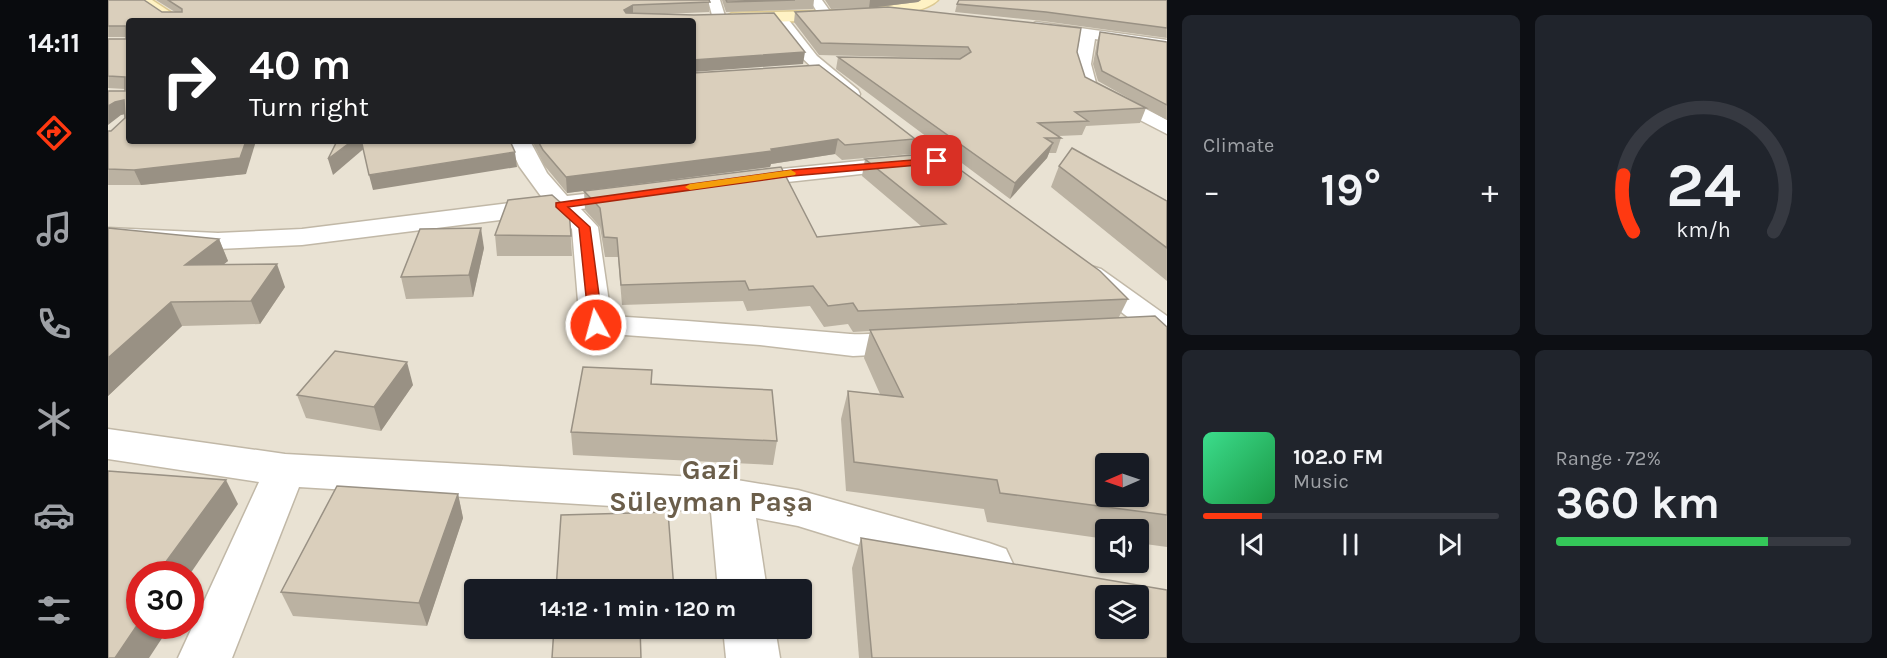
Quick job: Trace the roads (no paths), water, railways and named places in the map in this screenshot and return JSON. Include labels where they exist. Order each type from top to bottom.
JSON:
[{"type":"street","points":[[143,0],[172,18]]},
{"type":"street","points":[[714,0],[712,17],[779,17],[885,12],[931,7]]},
{"type":"street","points":[[816,0],[825,14]]},
{"type":"street","points":[[779,17],[788,34],[817,66],[866,105]]},
{"type":"street","points":[[1021,24],[1167,45]]},
{"type":"street","points":[[1088,34],[1083,64],[1088,86],[1167,128]]},
{"type":"street","points":[[520,144],[527,161],[560,205],[585,227],[596,325],[760,335],[853,345],[946,342]]},
{"type":"street","points":[[722,183],[925,152]]},
{"type":"street","points":[[108,236],[218,241],[302,237],[652,192]]},
{"type":"street","points":[[1069,259],[1165,330]]},
{"type":"street","points":[[1118,332],[1165,330]]},
{"type":"street","points":[[108,444],[285,470],[731,496],[798,508],[978,561],[1024,571]]},
{"type":"street","points":[[205,658],[285,470]]},
{"type":"street","points":[[731,496],[742,579]]},
{"type":"street","points":[[750,639],[753,658]]},
{"type":"district","name":"Gazi Süleyman Paşa","points":[[711,485]]}]
